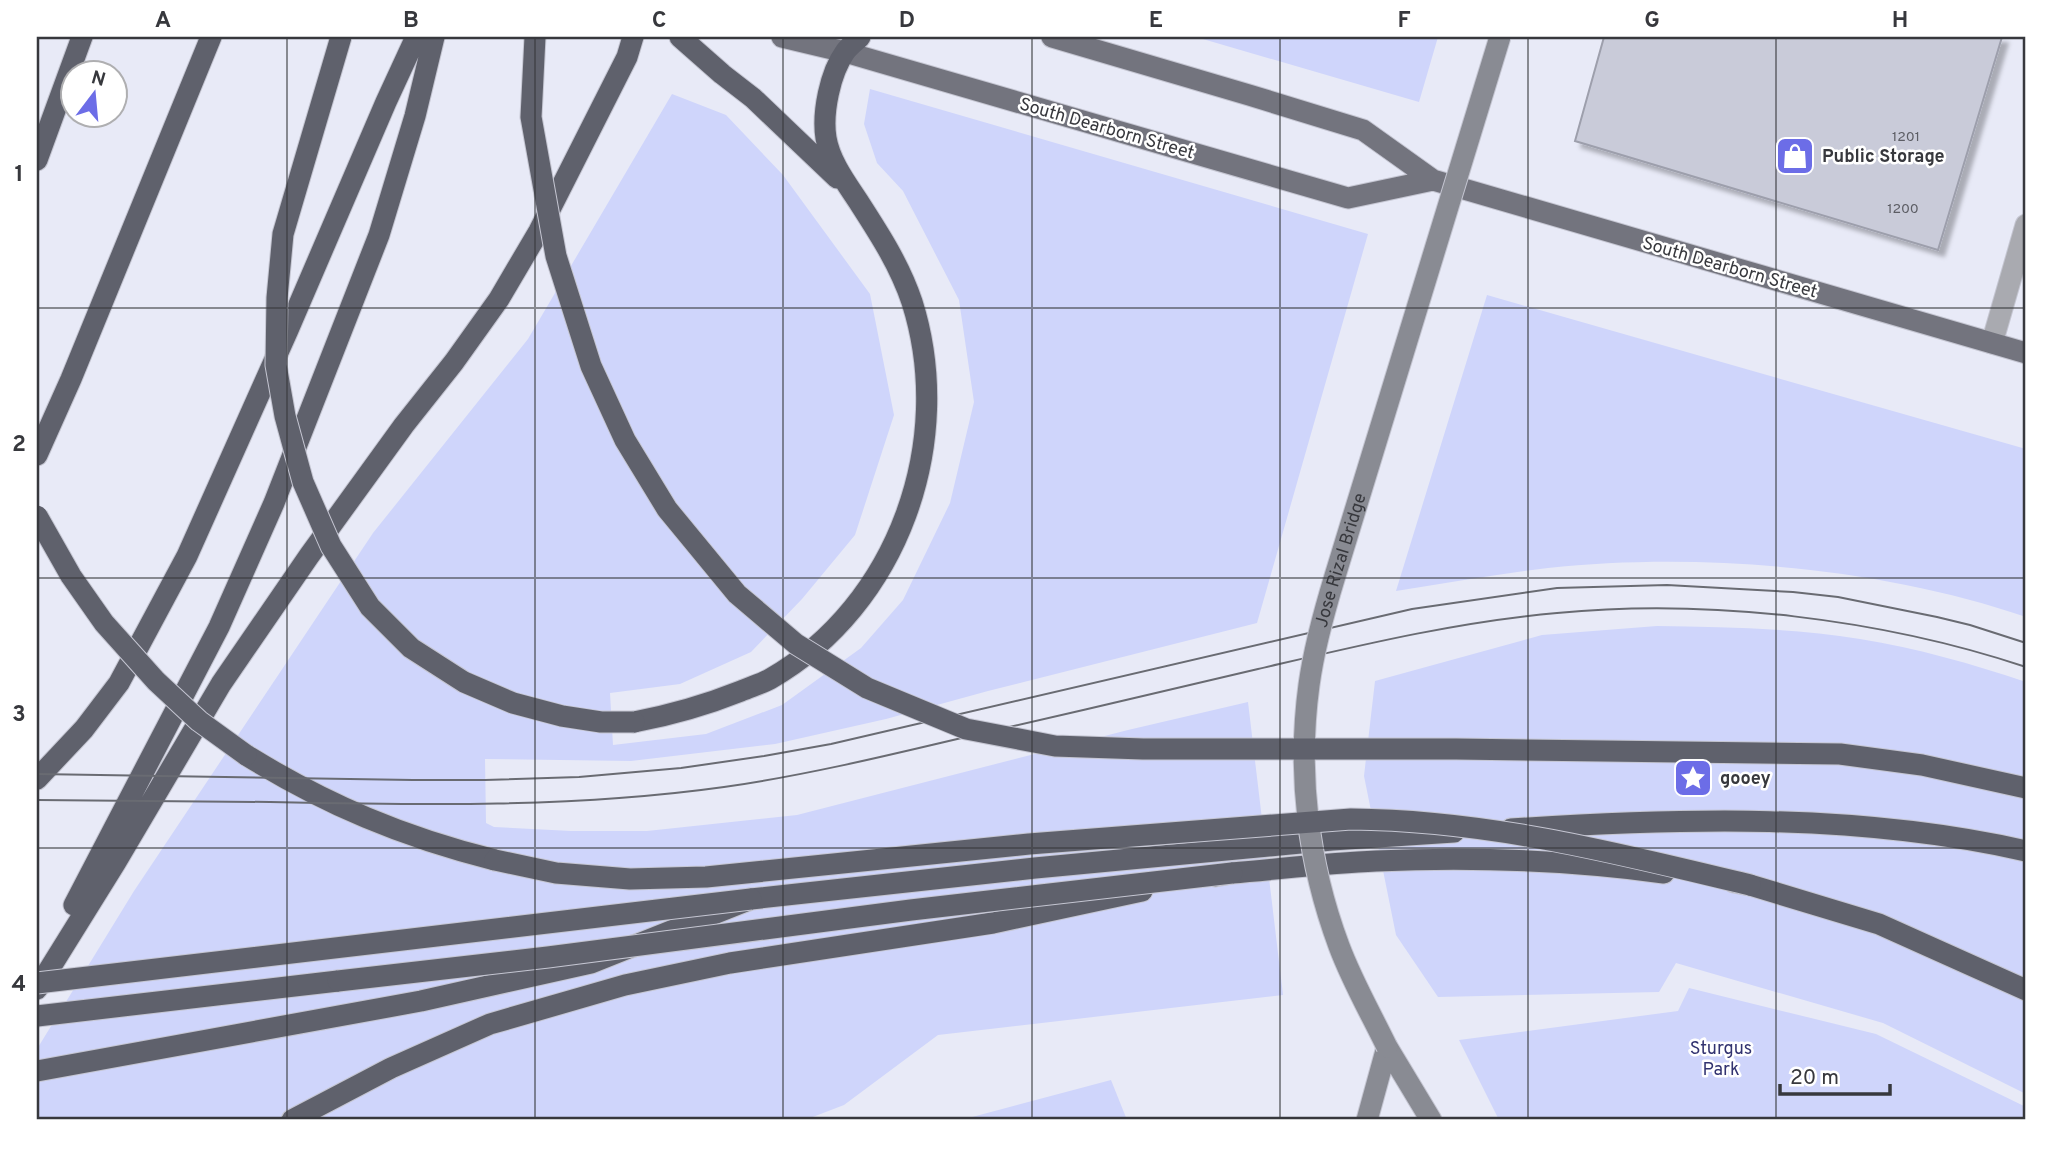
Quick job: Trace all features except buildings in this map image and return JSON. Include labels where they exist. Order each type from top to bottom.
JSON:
[{"type":"highway","points":[[37,160],[82,37]]},
{"type":"highway","points":[[37,455],[71,379],[211,37]]},
{"type":"highway","points":[[341,37],[283,234],[277,298],[276,365],[285,416],[303,482],[331,547],[370,607],[411,648],[464,682],[513,704],[601,722],[634,722],[678,713],[769,679],[809,652],[844,618],[874,580],[907,515],[924,445],[928,396],[923,348],[912,301],[893,255],[834,162],[826,140],[825,111],[830,86],[845,52],[860,37]]},
{"type":"highway","points":[[37,779],[84,729],[119,684],[167,593],[192,544],[288,330],[416,37]]},
{"type":"highway","points":[[37,977],[219,627],[274,503],[379,236],[415,117],[434,37]]},
{"type":"highway","points":[[535,37],[531,117],[556,256],[591,366],[625,440],[667,509],[737,594],[796,644],[867,688],[966,729],[1055,746],[1143,749],[1457,749],[1840,754],[1922,765],[2026,788]]},
{"type":"highway","points":[[37,986],[116,862],[228,673],[324,535],[499,299],[539,231],[628,57],[633,37]]},
{"type":"highway","points":[[680,37],[753,98],[854,194]]},
{"type":"highway","points":[[37,516],[71,576],[104,623],[156,681],[199,721],[246,755],[324,800],[408,835],[495,860],[556,873],[580,875],[630,878],[706,877],[1028,844],[1351,819],[1393,819],[1525,834],[1750,884],[1879,924],[2026,990]]},
{"type":"highway","points":[[37,986],[751,899],[1332,839],[1633,823],[1727,822],[1823,824],[1990,843],[2026,851]]},
{"type":"highway","points":[[37,1016],[535,959],[911,909],[1232,873],[1375,861],[1494,860],[1618,866],[1750,884]]},
{"type":"highway","points":[[292,1120],[391,1068],[491,1024],[625,985],[730,963],[993,923],[1232,873]]},
{"type":"highway","points":[[37,1071],[421,1001],[592,963],[751,899]]},
{"type":"main road","name":"South Dearborn Street","points":[[782,37],[845,52],[1348,198],[1433,180]]},
{"type":"main road","name":"South Dearborn Street","points":[[1052,37],[1363,130],[1433,180],[2026,353]]},
{"type":"main road","name":"Jose Rizal Bridge","points":[[1431,1120],[1387,1047],[1339,947],[1320,885],[1309,831],[1304,742],[1315,649],[1331,589],[1500,37]]},
{"type":"main road","points":[[1367,1120],[1387,1047]]},
{"type":"street","points":[[1992,343],[2026,225]]},
{"type":"green space","points":[[1196,37],[1438,37],[1419,102]]},
{"type":"green space","points":[[870,89],[1368,234],[1257,623],[886,719],[775,744],[631,761],[485,759],[486,823],[494,827],[571,831],[647,831],[797,815],[1248,702],[1283,995],[938,1035],[844,1105],[805,1120],[37,1120],[37,1049],[134,891],[373,533],[528,339],[672,94],[726,115],[783,175],[870,294],[894,415],[855,535],[802,599],[751,652],[680,684],[610,693],[613,745],[706,734],[782,705],[861,648],[903,600],[950,503],[974,402],[959,300],[903,191],[877,163],[864,124]]},
{"type":"green space","points":[[1487,295],[2026,449],[2026,617],[1912,586],[1851,575],[1728,563],[1607,563],[1548,568],[1396,591]]},
{"type":"green space","points":[[1657,626],[1784,630],[1835,635],[1944,657],[2026,682],[2026,1094],[1883,1023],[1676,963],[1659,992],[1438,997],[1396,935],[1364,776],[1375,681],[1542,635]]},
{"type":"green space","name":"Sturgus Park","points":[[1689,988],[1876,1034],[2026,1107],[2026,1120],[1499,1120],[1459,1040],[1678,1011]]},
{"type":"green space","points":[[1111,1080],[1127,1120],[961,1120]]},
{"type":"tram line","points":[[37,774],[485,780],[579,777],[681,768],[831,744],[1412,609],[1557,588],[1667,585],[1838,597],[1970,625],[2026,643]]},
{"type":"tram line","points":[[37,800],[497,804],[668,794],[782,778],[867,760],[1406,636],[1519,617],[1615,609],[1674,608],[1794,616],[1913,636],[2026,667]]},
{"type":"place","name":"Public Storage","points":[[1795,156]]},
{"type":"place","name":"gooey","points":[[1693,778]]}]
